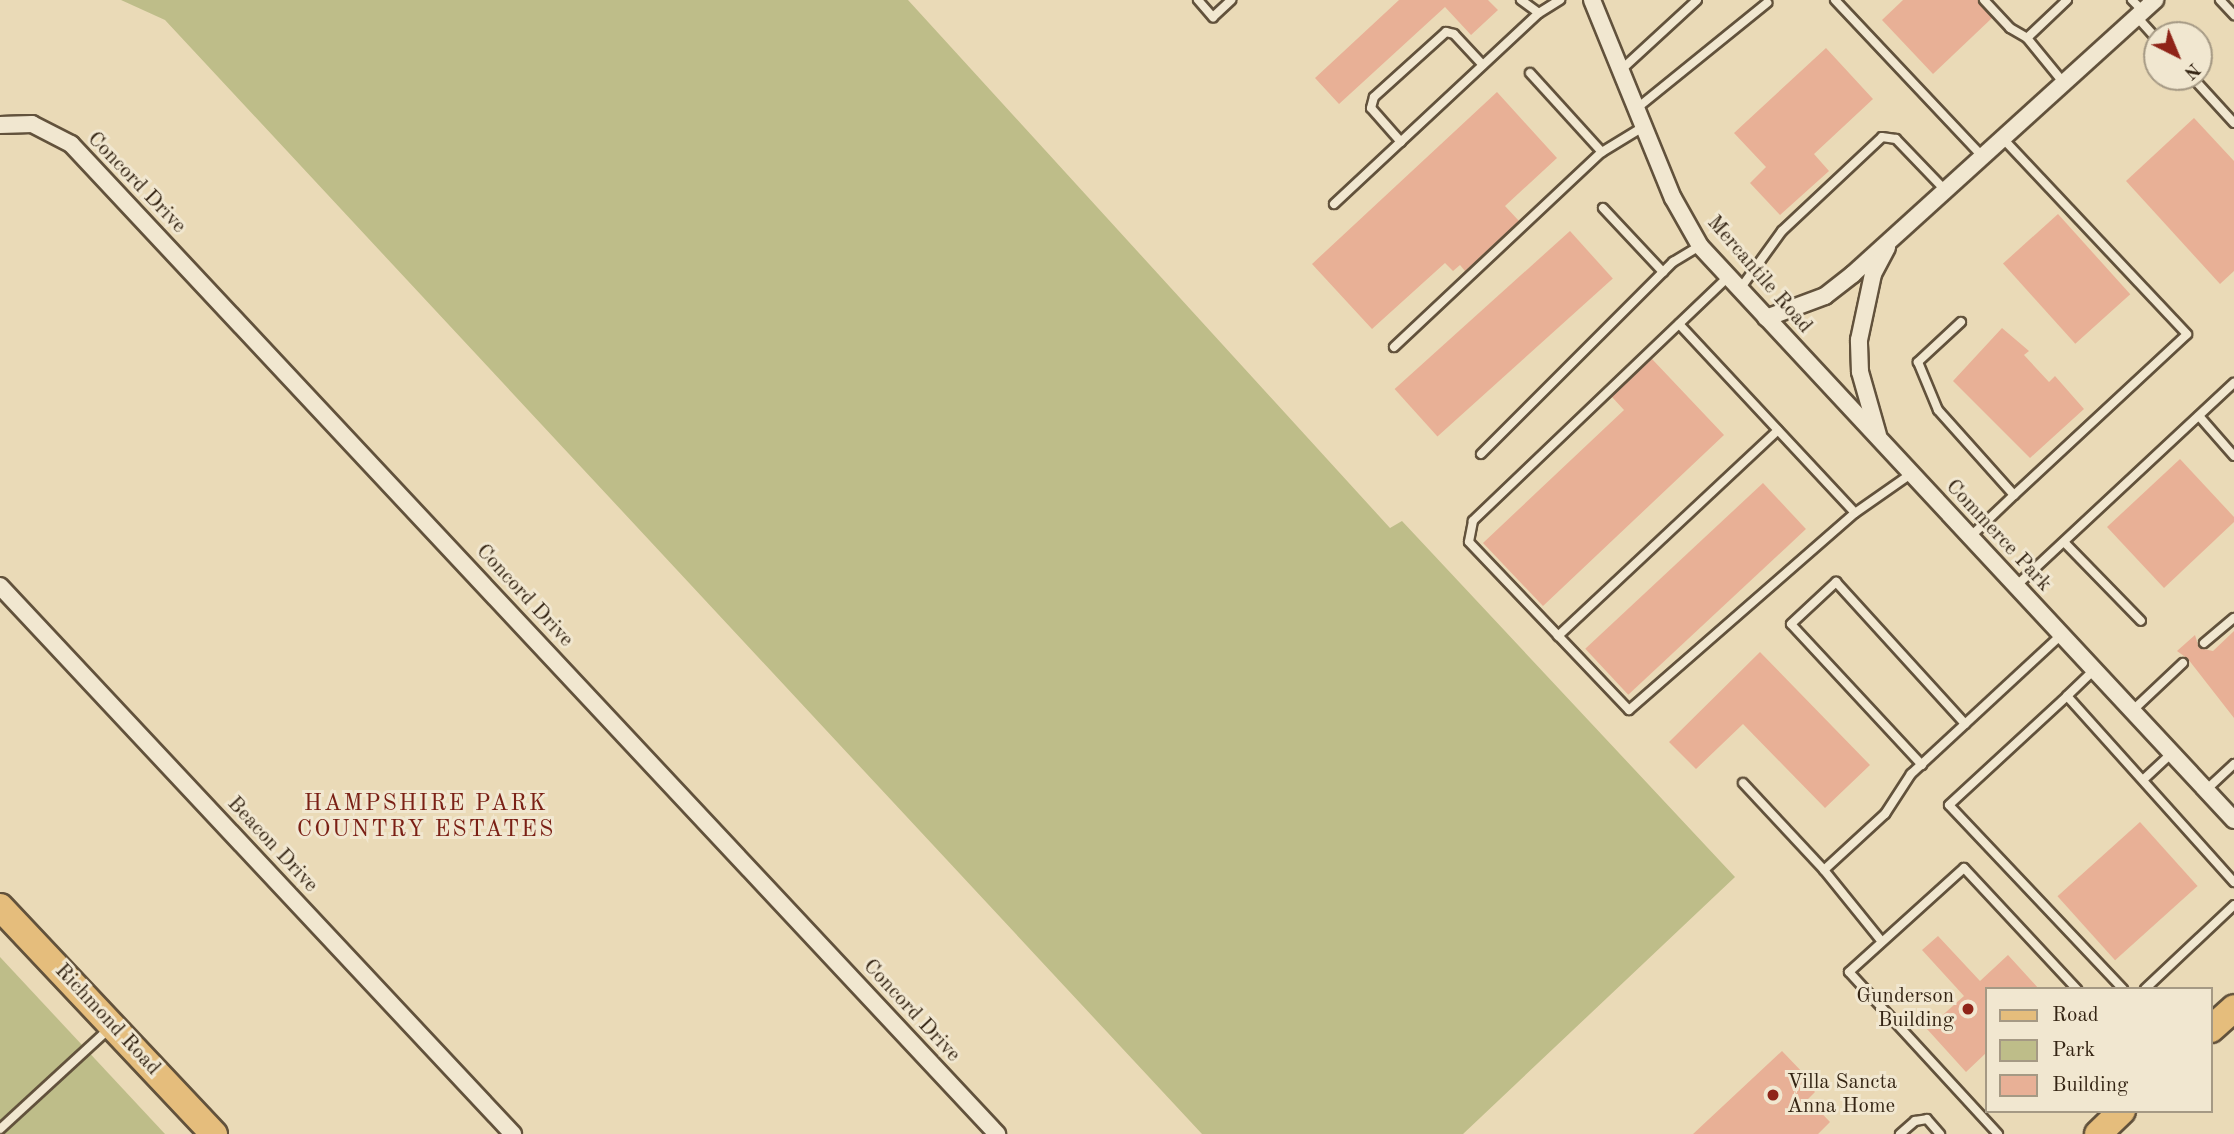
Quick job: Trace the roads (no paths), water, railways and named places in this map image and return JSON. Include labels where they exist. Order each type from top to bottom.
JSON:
[{"type":"main road","name":"Richmond Road","points":[[0,907],[214,1134]]},
{"type":"main road","points":[[2213,1027],[2234,1008]]},
{"type":"street","name":"Mercantile Road","points":[[1592,0],[1673,198],[1700,246],[1880,441]]},
{"type":"street","name":"Commerce Park","points":[[1766,318],[1825,296],[1945,190],[2142,7]]},
{"type":"street","name":"Concord Drive","points":[[0,125],[32,124],[71,144],[997,1134]]},
{"type":"street","name":"Commerce Park","points":[[1895,234],[1873,274],[1859,340],[1860,372],[1880,441],[2234,820]]},
{"type":"street","name":"Beacon Drive","points":[[0,586],[513,1134]]},
{"type":"lane","points":[[1198,0],[1213,17],[1231,0]]},
{"type":"lane","points":[[1334,204],[1539,13],[1560,0]]},
{"type":"lane","points":[[1621,70],[1696,0]]},
{"type":"lane","points":[[1835,0],[1982,156]]},
{"type":"lane","points":[[1983,0],[2010,28],[2026,38],[2063,82]]},
{"type":"lane","points":[[2026,38],[2067,0]]},
{"type":"lane","points":[[2220,0],[2234,15]]},
{"type":"lane","points":[[1522,2],[1539,13]]},
{"type":"lane","points":[[1636,109],[1767,3]]},
{"type":"lane","points":[[1401,142],[1371,108],[1374,97],[1446,32],[1454,34],[1483,65]]},
{"type":"lane","points":[[1530,73],[1602,152]]},
{"type":"lane","points":[[2205,91],[2234,122]]},
{"type":"lane","points":[[1394,347],[1602,152],[1643,127]]},
{"type":"lane","points":[[1740,289],[1782,231],[1882,137],[1896,139],[1945,190]]},
{"type":"lane","points":[[1970,537],[2187,334],[2002,138]]},
{"type":"lane","points":[[1603,208],[1663,272]]},
{"type":"lane","points":[[1481,454],[1663,272],[1700,246]]},
{"type":"lane","points":[[1728,277],[1473,521],[1469,542],[1629,710],[1855,513],[1912,474]]},
{"type":"lane","points":[[1961,322],[1918,362],[1938,410],[2014,495]]},
{"type":"lane","points":[[1679,324],[1855,513]]},
{"type":"lane","points":[[2016,586],[2234,383]]},
{"type":"lane","points":[[2199,416],[2234,456]]},
{"type":"lane","points":[[1558,636],[1777,430]]},
{"type":"lane","points":[[2064,542],[2141,621]]},
{"type":"lane","points":[[1922,765],[1791,624],[1836,582],[1965,724]]},
{"type":"lane","points":[[2204,643],[2234,618]]},
{"type":"lane","points":[[1824,870],[1885,814],[1922,765],[2061,635]]},
{"type":"lane","points":[[2132,711],[2183,663]]},
{"type":"lane","points":[[2094,670],[1949,805],[2121,987]]},
{"type":"lane","points":[[2067,696],[2234,882]]},
{"type":"lane","points":[[2144,779],[2172,753]]},
{"type":"lane","points":[[2206,790],[2234,764]]},
{"type":"lane","points":[[1743,783],[1824,870],[1882,943]]},
{"type":"lane","points":[[1998,1134],[1849,972],[1964,869],[2075,987]]},
{"type":"lane","points":[[2147,987],[2234,905]]},
{"type":"lane","points":[[0,1129],[112,1026]]},
{"type":"lane","points":[[1900,1134],[1915,1121],[1927,1119],[1940,1134]]},
{"type":"place","name":"Gunderson Building","points":[[1968,1009]]},
{"type":"place","name":"Villa Sancta Anna Home","points":[[1773,1095]]},
{"type":"district","name":"HAMPSHIRE PARK COUNTRY ESTATES","points":[[426,817]]}]
